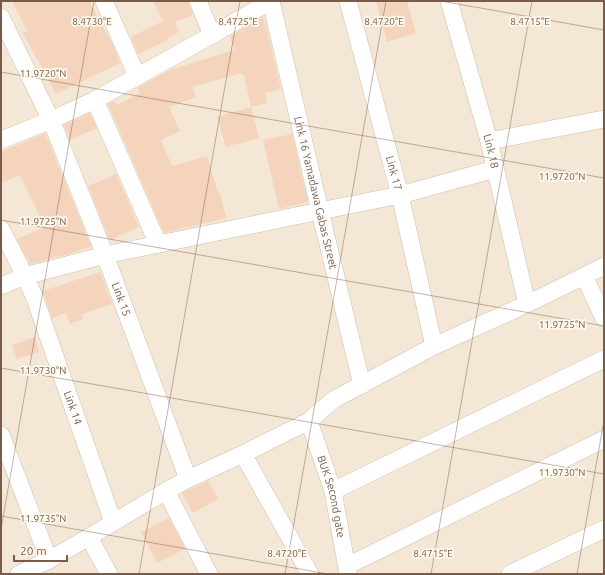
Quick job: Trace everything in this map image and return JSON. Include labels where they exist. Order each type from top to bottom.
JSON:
[{"type":"street","points":[[104,1],[137,76]]},
{"type":"street","points":[[198,1],[212,35]]},
{"type":"street","points":[[1,140],[95,100],[271,1]]},
{"type":"street","name":"Link 16 Yamadawa Gabas Street","points":[[271,1],[362,385]]},
{"type":"street","name":"Link 17","points":[[348,1],[400,195],[434,346]]},
{"type":"street","name":"Link 18","points":[[449,1],[489,141],[527,304]]},
{"type":"street","name":"Link 15","points":[[1,18],[51,120],[105,255],[188,479]]},
{"type":"street","points":[[95,100],[158,244]]},
{"type":"street","points":[[489,141],[604,119]]},
{"type":"street","points":[[1,286],[26,276],[105,255],[400,195],[495,169]]},
{"type":"street","name":"Link 14","points":[[1,229],[26,276],[34,296],[113,522]]},
{"type":"street","points":[[19,574],[49,560],[89,538],[113,522],[188,479],[243,454],[309,421],[333,400],[434,346],[527,304],[604,266]]},
{"type":"street","points":[[584,276],[604,318]]},
{"type":"street","points":[[333,491],[604,359]]},
{"type":"street","name":"BUK Second gate","points":[[309,421],[333,491],[348,570]]},
{"type":"street","points":[[1,435],[49,560]]},
{"type":"street","points":[[348,570],[604,439]]},
{"type":"street","points":[[243,454],[310,574]]},
{"type":"street","points":[[166,491],[209,574]]},
{"type":"street","points":[[510,574],[604,529]]},
{"type":"street","points":[[89,538],[109,574]]},
{"type":"shaded area","points":[[1,1],[604,1],[604,574],[1,574]]},
{"type":"building","points":[[12,1],[89,1],[113,45],[120,63],[56,94],[23,33],[27,31]]},
{"type":"building","points":[[153,1],[188,1],[193,15],[175,22],[179,32],[167,38],[168,40],[138,54],[131,37],[163,21]]},
{"type":"building","points":[[376,1],[407,1],[416,33],[387,42]]},
{"type":"building","points":[[263,17],[281,89],[265,93],[267,103],[251,107],[244,75],[242,73],[192,87],[196,97],[169,107],[180,131],[161,140],[172,166],[207,156],[218,193],[220,192],[226,218],[164,233],[108,104],[114,101],[117,105],[140,93],[137,88],[170,70],[234,50],[230,36]]},
{"type":"building","points":[[251,107],[259,138],[226,147],[217,117]]},
{"type":"building","points":[[90,113],[97,128],[70,140],[64,125]]},
{"type":"building","points":[[45,133],[91,246],[73,253],[30,264],[17,239],[45,227],[20,175],[1,183],[1,152]]},
{"type":"building","points":[[292,134],[308,202],[279,209],[263,140]]},
{"type":"building","points":[[116,174],[139,227],[111,240],[110,238],[109,239],[88,186]]},
{"type":"building","points":[[100,272],[112,304],[82,314],[83,319],[70,324],[66,313],[52,318],[43,291]]},
{"type":"building","points":[[35,337],[39,352],[17,359],[12,345]]},
{"type":"building","points":[[208,481],[218,499],[193,513],[182,493]]},
{"type":"building","points":[[169,518],[185,549],[157,563],[141,532]]}]
